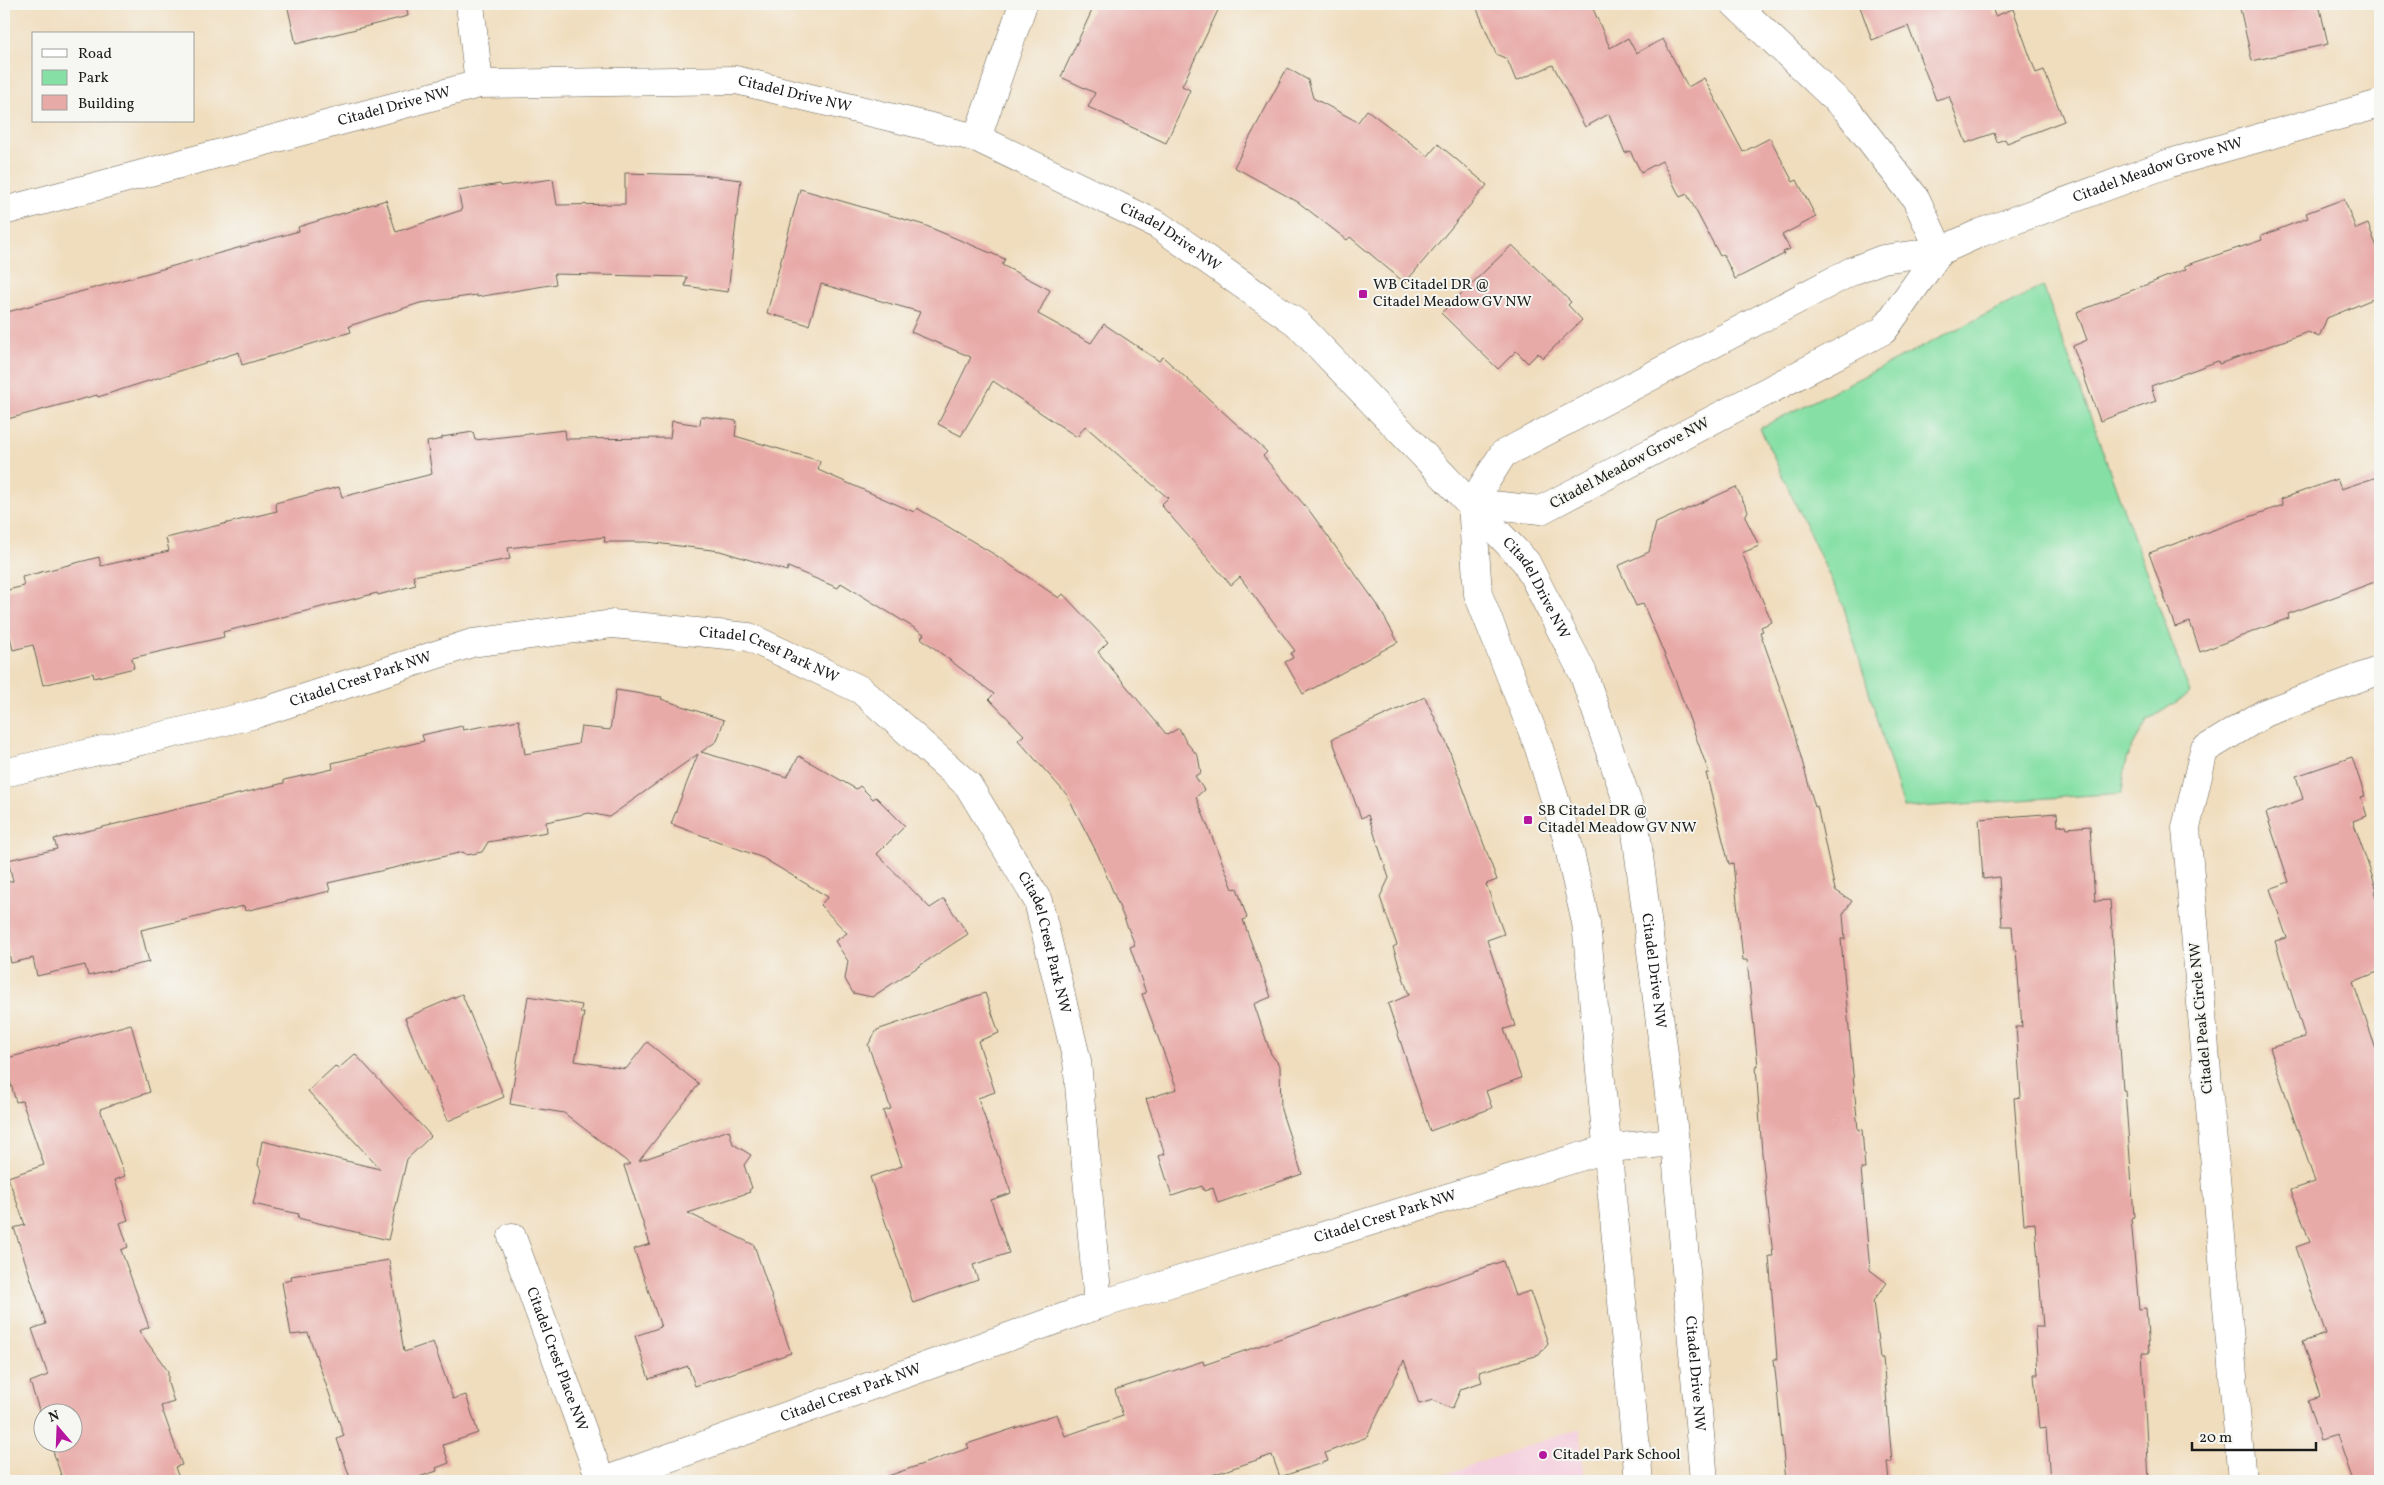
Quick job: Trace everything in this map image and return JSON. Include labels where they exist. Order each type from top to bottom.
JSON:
[{"type":"street","points":[[470,4],[479,84]]},
{"type":"street","points":[[977,138],[1023,4]]},
{"type":"street","points":[[1735,4],[1847,110],[1916,198],[1940,251]]},
{"type":"street","name":"Citadel Drive NW","points":[[4,211],[479,84],[736,80],[977,138],[1158,225],[1297,323],[1472,503],[1526,562],[1583,673],[1635,824],[1675,1142],[1704,1481]]},
{"type":"street","name":"Citadel Meadow Grove NW","points":[[1940,251],[1884,330],[1541,510],[1472,503],[1502,454],[1852,270],[1883,259],[1940,251],[1980,233],[2170,163],[2380,104]]},
{"type":"street","name":"Citadel Drive NW","points":[[1472,503],[1478,594],[1538,745],[1566,835],[1586,923],[1609,1148],[1639,1481]]},
{"type":"street","name":"Citadel Crest Park NW","points":[[4,773],[256,714],[472,643],[613,624],[749,637],[861,690],[968,785],[1038,901],[1077,1061],[1098,1305]]},
{"type":"street","name":"Citadel Peak Circle NW","points":[[2242,1481],[2186,828],[2204,750],[2265,713],[2380,670]]},
{"type":"street","name":"Citadel Crest Park NW","points":[[602,1481],[1098,1305],[1609,1148],[1675,1142]]},
{"type":"street","name":"Citadel Crest Place NW","points":[[512,1237],[602,1481]]},
{"type":"shaded area","name":"Citadel Park School","points":[[1580,1428],[1585,1481],[1426,1481]]},
{"type":"green space","points":[[2043,286],[2190,693],[2147,721],[2126,759],[2122,793],[1904,808],[1843,605],[1760,428]]},
{"type":"building","points":[[287,4],[406,4],[408,16],[296,44]]},
{"type":"building","points":[[1095,4],[1221,4],[1182,86],[1190,90],[1166,143],[1088,107],[1095,93],[1061,77]]},
{"type":"building","points":[[1475,4],[1591,4],[1610,48],[1628,38],[1636,53],[1663,39],[1688,87],[1704,78],[1743,152],[1770,138],[1793,182],[1797,180],[1816,217],[1782,235],[1790,249],[1783,252],[1784,254],[1735,279],[1723,254],[1720,256],[1687,194],[1680,197],[1662,161],[1641,172],[1630,151],[1625,153],[1609,114],[1585,127],[1553,65],[1516,81],[1507,59],[1496,54]]},
{"type":"building","points":[[1859,4],[1991,4],[1995,16],[2013,9],[2036,73],[2044,70],[2064,121],[2007,143],[2005,139],[1997,142],[1994,133],[1966,143],[1949,96],[1936,100],[1908,26],[1872,40]]},
{"type":"building","points":[[2239,4],[2319,4],[2328,44],[2252,61]]},
{"type":"building","points":[[1287,68],[1308,80],[1313,98],[1358,122],[1367,110],[1428,156],[1438,144],[1487,185],[1405,283],[1350,237],[1347,240],[1298,202],[1234,167]]},
{"type":"building","points":[[625,173],[701,175],[741,180],[728,292],[685,286],[687,277],[554,274],[556,284],[477,297],[477,295],[420,303],[349,326],[351,332],[242,365],[239,352],[98,397],[97,395],[4,420],[4,313],[299,231],[298,227],[386,200],[396,232],[462,210],[458,191],[500,184],[501,186],[553,179],[557,205],[625,204]]},
{"type":"building","points":[[800,189],[924,225],[1005,259],[1002,265],[1050,290],[1038,314],[1091,343],[1104,324],[1159,361],[1163,357],[1267,452],[1263,456],[1311,513],[1377,604],[1398,642],[1303,694],[1285,662],[1293,658],[1291,653],[1295,651],[1240,577],[1231,585],[1161,505],[1168,498],[1085,426],[1077,437],[993,381],[961,436],[938,424],[971,357],[911,332],[920,312],[821,284],[809,325],[767,313]]},
{"type":"building","points":[[2344,199],[2356,229],[2368,224],[2380,255],[2380,296],[2327,318],[2319,337],[2308,332],[2219,364],[2218,361],[2151,386],[2156,401],[2100,421],[2073,346],[2087,340],[2077,312],[2186,269],[2184,266],[2262,240],[2261,236],[2308,218],[2306,213]]},
{"type":"building","points":[[1512,245],[1571,302],[1568,305],[1582,320],[1543,358],[1538,353],[1528,363],[1516,351],[1498,369],[1441,313]]},
{"type":"building","points":[[701,416],[737,421],[735,436],[820,461],[818,470],[914,512],[917,508],[997,556],[1059,598],[1063,594],[1108,642],[1098,652],[1167,735],[1179,728],[1186,742],[1198,756],[1201,773],[1195,776],[1204,790],[1196,797],[1233,889],[1237,888],[1247,918],[1243,920],[1271,997],[1254,1004],[1271,1054],[1280,1066],[1281,1110],[1302,1174],[1218,1203],[1213,1188],[1204,1191],[1202,1186],[1172,1196],[1159,1156],[1165,1154],[1146,1099],[1177,1089],[1142,994],[1146,993],[1130,947],[1135,945],[1098,855],[1067,795],[1018,740],[1024,735],[989,699],[994,694],[921,638],[924,634],[841,583],[838,588],[788,567],[787,571],[720,551],[647,542],[604,542],[605,537],[508,548],[510,559],[413,576],[416,585],[223,632],[224,637],[132,658],[134,668],[94,678],[93,673],[43,685],[33,645],[13,650],[4,610],[4,591],[24,586],[22,577],[99,557],[101,566],[169,551],[166,538],[277,511],[275,503],[339,487],[342,497],[432,474],[427,442],[442,439],[442,437],[473,432],[475,440],[565,430],[566,439],[670,438],[672,421],[700,425]]},
{"type":"building","points":[[2380,476],[2380,580],[2288,614],[2289,618],[2200,652],[2190,622],[2175,627],[2149,553],[2283,505],[2281,499],[2337,479],[2341,489]]},
{"type":"building","points":[[1736,487],[1748,511],[1745,517],[1759,546],[1742,553],[1772,622],[1761,627],[1763,631],[1760,632],[1788,711],[1815,807],[1817,806],[1835,890],[1852,901],[1843,914],[1845,939],[1841,939],[1858,1130],[1862,1129],[1865,1169],[1861,1169],[1870,1270],[1887,1283],[1873,1301],[1880,1358],[1883,1358],[1892,1462],[1887,1462],[1889,1481],[1786,1481],[1774,1359],[1777,1359],[1769,1256],[1773,1256],[1762,1153],[1756,1066],[1758,1066],[1747,960],[1743,960],[1733,863],[1729,864],[1706,773],[1709,773],[1675,679],[1643,604],[1636,606],[1618,566],[1649,552],[1656,523]]},
{"type":"building","points":[[616,690],[662,697],[661,699],[724,720],[717,741],[701,752],[787,777],[799,756],[856,789],[860,786],[873,799],[876,797],[905,826],[877,854],[930,908],[944,899],[968,934],[872,997],[853,993],[845,979],[848,961],[835,941],[847,933],[820,905],[828,897],[763,858],[671,824],[698,754],[609,817],[589,813],[546,822],[547,832],[488,842],[482,852],[467,855],[463,852],[328,883],[330,891],[245,911],[244,906],[141,930],[149,962],[88,976],[85,965],[37,976],[33,958],[11,963],[4,928],[4,883],[13,881],[8,860],[57,849],[54,839],[284,783],[284,780],[333,769],[332,763],[424,741],[422,735],[462,726],[463,730],[519,720],[525,754],[578,744],[581,727],[610,730]]},
{"type":"building","points":[[1425,697],[1447,744],[1497,880],[1486,884],[1504,934],[1487,940],[1515,1026],[1504,1029],[1521,1078],[1486,1091],[1492,1108],[1430,1131],[1388,1004],[1409,995],[1393,947],[1397,945],[1380,897],[1389,878],[1368,815],[1361,818],[1332,739]]},
{"type":"building","points":[[2352,757],[2365,796],[2361,797],[2367,816],[2353,821],[2377,890],[2374,891],[2380,911],[2380,971],[2353,982],[2380,1061],[2380,1481],[2353,1481],[2337,1435],[2320,1440],[2307,1400],[2320,1396],[2302,1342],[2326,1334],[2296,1247],[2310,1242],[2291,1190],[2315,1182],[2270,1048],[2305,1037],[2275,941],[2287,938],[2270,889],[2289,882],[2266,813],[2303,799],[2296,776]]},
{"type":"building","points":[[2057,813],[2058,826],[2066,825],[2067,828],[2090,826],[2095,901],[2110,900],[2123,1090],[2125,1090],[2131,1172],[2134,1217],[2131,1218],[2139,1309],[2146,1308],[2149,1353],[2142,1353],[2149,1481],[2050,1481],[2046,1428],[2039,1429],[2034,1374],[2038,1374],[2035,1327],[2043,1327],[2035,1223],[2024,1224],[2014,1098],[2021,1097],[2016,1027],[2022,1027],[2016,950],[2014,950],[2012,926],[2002,926],[1999,877],[1983,879],[1979,819]]},
{"type":"building","points":[[985,993],[999,1033],[978,1041],[995,1092],[978,1098],[1011,1193],[991,1200],[1009,1253],[973,1265],[978,1280],[913,1303],[870,1177],[902,1166],[883,1111],[891,1109],[868,1045],[877,1030]]},
{"type":"building","points":[[462,994],[504,1097],[448,1121],[405,1018]]},
{"type":"building","points":[[528,996],[582,1005],[580,1013],[584,1013],[575,1061],[626,1069],[647,1042],[699,1084],[639,1161],[729,1130],[733,1144],[751,1155],[744,1165],[752,1188],[749,1190],[750,1192],[688,1213],[754,1245],[791,1353],[695,1386],[688,1366],[649,1379],[635,1336],[661,1327],[634,1249],[650,1244],[624,1166],[630,1164],[564,1113],[510,1104]]},
{"type":"building","points":[[131,1024],[150,1092],[100,1109],[125,1176],[115,1180],[128,1220],[120,1223],[128,1247],[121,1250],[149,1327],[139,1331],[168,1371],[168,1383],[174,1402],[161,1406],[182,1465],[175,1467],[180,1481],[63,1481],[53,1452],[82,1452],[82,1402],[36,1402],[30,1382],[48,1375],[32,1329],[46,1324],[14,1228],[25,1225],[8,1177],[44,1165],[22,1101],[16,1102],[4,1059]]},
{"type":"building","points":[[355,1054],[431,1136],[407,1159],[388,1240],[298,1218],[299,1214],[253,1204],[261,1170],[258,1165],[262,1141],[380,1169],[308,1091],[335,1066],[338,1069]]},
{"type":"building","points":[[389,1260],[404,1352],[433,1342],[453,1399],[466,1395],[478,1433],[443,1445],[449,1463],[436,1468],[437,1471],[407,1481],[351,1481],[337,1439],[344,1436],[308,1333],[291,1335],[282,1282],[292,1280],[291,1276]]},
{"type":"building","points":[[1503,1261],[1515,1296],[1530,1291],[1548,1343],[1539,1355],[1479,1372],[1482,1382],[1461,1389],[1452,1409],[1433,1400],[1419,1404],[1404,1360],[1367,1437],[1325,1453],[1328,1461],[1280,1477],[1272,1455],[1194,1481],[889,1481],[888,1476],[969,1448],[967,1444],[1057,1414],[1065,1436],[1123,1416],[1115,1390],[1203,1361],[1204,1365]]},
{"type":"place","name":"WB Citadel DR @ Citadel Meadow GV NW","points":[[1363,294]]},
{"type":"place","name":"SB Citadel DR @ Citadel Meadow GV NW","points":[[1528,820]]},
{"type":"place","name":"Citadel Park School","points":[[1543,1455]]}]
